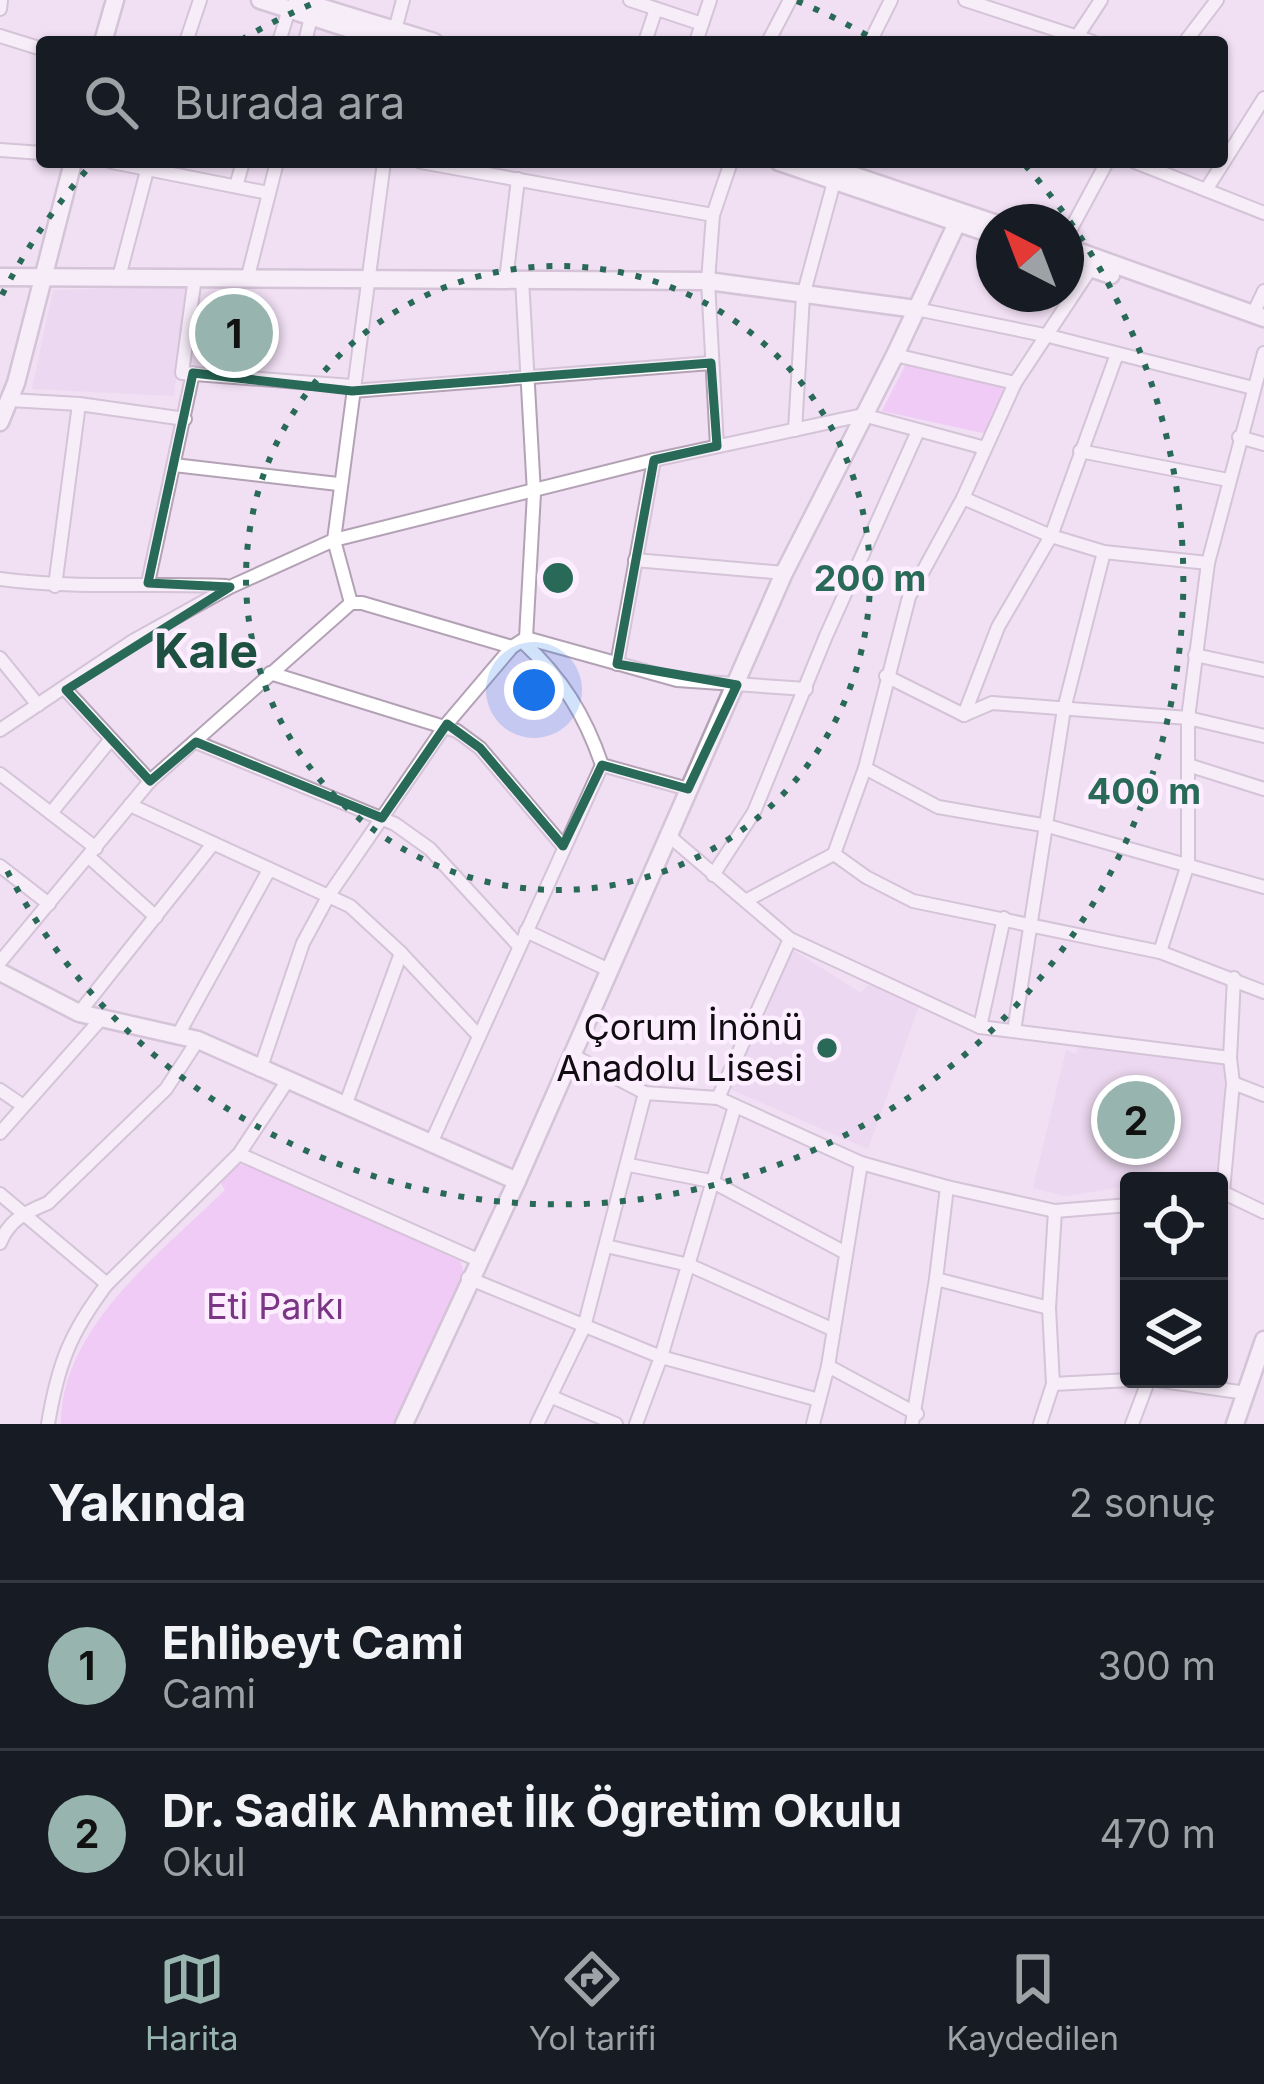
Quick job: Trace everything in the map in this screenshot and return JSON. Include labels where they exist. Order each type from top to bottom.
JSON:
[{"type":"street","points":[[105,36],[115,0]]},
{"type":"street","points":[[188,36],[200,0]]},
{"type":"street","points":[[260,0],[293,4],[393,36]]},
{"type":"street","points":[[393,36],[403,0]]},
{"type":"street","points":[[630,0],[702,24]]},
{"type":"street","points":[[698,36],[710,0]]},
{"type":"street","points":[[771,36],[790,0]]},
{"type":"street","points":[[873,36],[891,0]]},
{"type":"street","points":[[964,0],[988,3],[1078,35],[1101,0]]},
{"type":"street","points":[[1190,36],[1217,0]]},
{"type":"street","points":[[293,4],[311,17],[393,36]]},
{"type":"street","points":[[281,36],[293,4]]},
{"type":"street","points":[[647,36],[656,9]]},
{"type":"street","points":[[306,36],[311,17]]},
{"type":"street","points":[[0,36],[36,47]]},
{"type":"street","points":[[1228,156],[1264,98]]},
{"type":"street","points":[[0,150],[36,153]]},
{"type":"street","points":[[0,422],[72,168]]},
{"type":"street","points":[[119,277],[148,168]]},
{"type":"street","points":[[165,168],[268,193]]},
{"type":"street","points":[[236,186],[242,168]]},
{"type":"street","points":[[248,277],[275,168]]},
{"type":"street","points":[[351,603],[334,540],[338,484],[383,168]]},
{"type":"street","points":[[492,168],[518,179],[713,215]]},
{"type":"street","points":[[717,446],[708,281],[713,215],[729,168]]},
{"type":"street","points":[[796,168],[976,229]]},
{"type":"street","points":[[834,168],[976,217]]},
{"type":"street","points":[[1084,205],[1104,168]]},
{"type":"street","points":[[1150,168],[1264,213]]},
{"type":"street","points":[[1207,190],[1221,168]]},
{"type":"street","points":[[260,1070],[303,943],[329,895],[446,726],[520,642],[534,493],[514,279],[518,179]]},
{"type":"street","points":[[795,430],[803,296],[834,182]]},
{"type":"street","points":[[404,1424],[517,1181],[784,573],[896,356],[956,223]]},
{"type":"street","points":[[1084,254],[1260,320]]},
{"type":"street","points":[[1084,266],[1260,320]]},
{"type":"street","points":[[747,901],[834,854],[865,768],[909,597],[963,498],[1015,383],[1091,268]]},
{"type":"street","points":[[0,277],[708,281],[916,309],[1049,336],[1253,388]]},
{"type":"street","points":[[195,278],[182,373],[352,388],[711,363]]},
{"type":"street","points":[[1260,320],[1264,291]]},
{"type":"street","points":[[964,715],[998,627],[1051,536],[1117,353]]},
{"type":"street","points":[[1160,952],[1188,864],[1188,718],[1208,563],[1264,353]]},
{"type":"street","points":[[896,356],[1015,383]]},
{"type":"street","points":[[148,583],[194,373]]},
{"type":"street","points":[[8,388],[185,419]]},
{"type":"street","points":[[55,586],[80,404]]},
{"type":"street","points":[[0,730],[133,641],[230,586],[334,540],[654,460],[863,415],[985,448]]},
{"type":"street","points":[[712,875],[754,812],[826,636],[919,431]]},
{"type":"street","points":[[1239,437],[1264,444]]},
{"type":"street","points":[[1080,451],[1228,480]]},
{"type":"street","points":[[617,664],[654,460]]},
{"type":"street","points":[[175,465],[338,484]]},
{"type":"street","points":[[963,498],[1051,536],[1105,552],[1208,563]]},
{"type":"street","points":[[1014,1030],[1064,709],[1105,552]]},
{"type":"street","points":[[635,560],[784,573]]},
{"type":"street","points":[[0,579],[55,586],[230,586]]},
{"type":"street","points":[[0,962],[150,781],[351,603],[677,680],[806,688]]},
{"type":"street","points":[[430,1143],[602,765],[580,710],[562,682],[520,642]]},
{"type":"street","points":[[1195,655],[1264,670]]},
{"type":"street","points":[[0,658],[38,705]]},
{"type":"street","points":[[269,674],[446,726],[480,748],[563,846]]},
{"type":"street","points":[[886,676],[964,715],[992,703],[1188,718],[1264,736]]},
{"type":"street","points":[[66,690],[150,781]]},
{"type":"street","points":[[51,813],[111,739]]},
{"type":"street","points":[[196,742],[382,818],[430,849],[519,946]]},
{"type":"street","points":[[602,765],[688,789]]},
{"type":"street","points":[[1188,765],[1264,789]]},
{"type":"street","points":[[865,768],[938,807],[1048,826],[1264,887]]},
{"type":"street","points":[[0,774],[51,813],[156,917]]},
{"type":"street","points":[[130,805],[350,906],[478,1036]]},
{"type":"street","points":[[668,835],[790,939],[980,1027],[1230,1058]]},
{"type":"street","points":[[79,1013],[212,845]]},
{"type":"street","points":[[834,854],[866,878],[913,901],[1160,952],[1264,992]]},
{"type":"street","points":[[0,866],[49,904]]},
{"type":"street","points":[[178,1035],[269,870]]},
{"type":"street","points":[[980,1027],[1004,918]]},
{"type":"street","points":[[526,931],[609,970]]},
{"type":"street","points":[[718,1097],[790,939]]},
{"type":"street","points":[[345,1106],[401,953]]},
{"type":"street","points":[[0,972],[79,1013],[198,1040],[517,1181]]},
{"type":"street","points":[[1223,1172],[1234,1083],[1230,1058],[1234,978]]},
{"type":"street","points":[[0,1133],[101,1018]]},
{"type":"street","points":[[0,1243],[6,1229],[25,1212],[48,1203],[166,1089],[198,1040]]},
{"type":"street","points":[[572,1054],[645,1093],[718,1097],[861,1163],[1055,1211],[1120,1206]]},
{"type":"street","points":[[48,1424],[58,1368],[106,1284],[239,1154],[288,1080]]},
{"type":"street","points":[[1234,1083],[1264,1095]]},
{"type":"street","points":[[0,1090],[22,1105]]},
{"type":"street","points":[[537,1424],[584,1327],[645,1093]]},
{"type":"street","points":[[636,1424],[661,1357],[735,1106]]},
{"type":"street","points":[[239,1154],[478,1259]]},
{"type":"street","points":[[813,1424],[828,1366],[861,1163]]},
{"type":"street","points":[[629,1165],[711,1181],[844,1252]]},
{"type":"street","points":[[828,1366],[915,1419],[946,1186]]},
{"type":"street","points":[[0,1194],[106,1284]]},
{"type":"street","points":[[1228,1194],[1264,1212]]},
{"type":"street","points":[[1040,1424],[1053,1384],[1049,1308],[1055,1211]]},
{"type":"street","points":[[606,1246],[689,1264],[834,1330]]},
{"type":"street","points":[[468,1279],[661,1357],[819,1400]]},
{"type":"street","points":[[936,1280],[1049,1308]]},
{"type":"street","points":[[1235,1424],[1264,1340]]},
{"type":"street","points":[[1053,1384],[1120,1381]]},
{"type":"street","points":[[1132,1424],[1146,1388]]},
{"type":"street","points":[[1211,1388],[1246,1393]]},
{"type":"street","points":[[553,1397],[616,1424]]},
{"type":"highlighted area","points":[[711,363],[717,446],[654,460],[617,664],[737,685],[688,789],[602,765],[563,846],[480,748],[447,724],[382,818],[196,742],[150,781],[66,690],[230,587],[148,583],[193,373],[352,391]]},
{"type":"shaded area","points":[[188,286],[174,396],[32,389],[53,290]]},
{"type":"shaded area","name":"Çorum İnönü Anadolu Lisesi","points":[[793,950],[861,993],[869,985],[919,1006],[868,1149],[730,1089]]},
{"type":"shaded area","points":[[1080,1041],[1222,1063],[1220,1172],[1120,1172],[1120,1187],[1066,1196],[1033,1188],[1066,1050],[1076,1054]]},
{"type":"green space","points":[[907,362],[1009,387],[987,434],[882,411]]},
{"type":"green space","name":"Eti Parkı","points":[[237,1164],[255,1167],[460,1261],[464,1272],[394,1424],[61,1424],[65,1389],[96,1324],[145,1266],[225,1190],[220,1181]]},
{"type":"place","name":"Ehlibeyt Cami","points":[[234,333]]},
{"type":"place","name":"Çorum İnönü Anadolu Lisesi","points":[[827,1048]]},
{"type":"place","name":"Dr. Sadik Ahmet İlk Ögretim Okulu","points":[[1136,1120]]},
{"type":"district","name":"Kale","points":[[206,651]]}]
